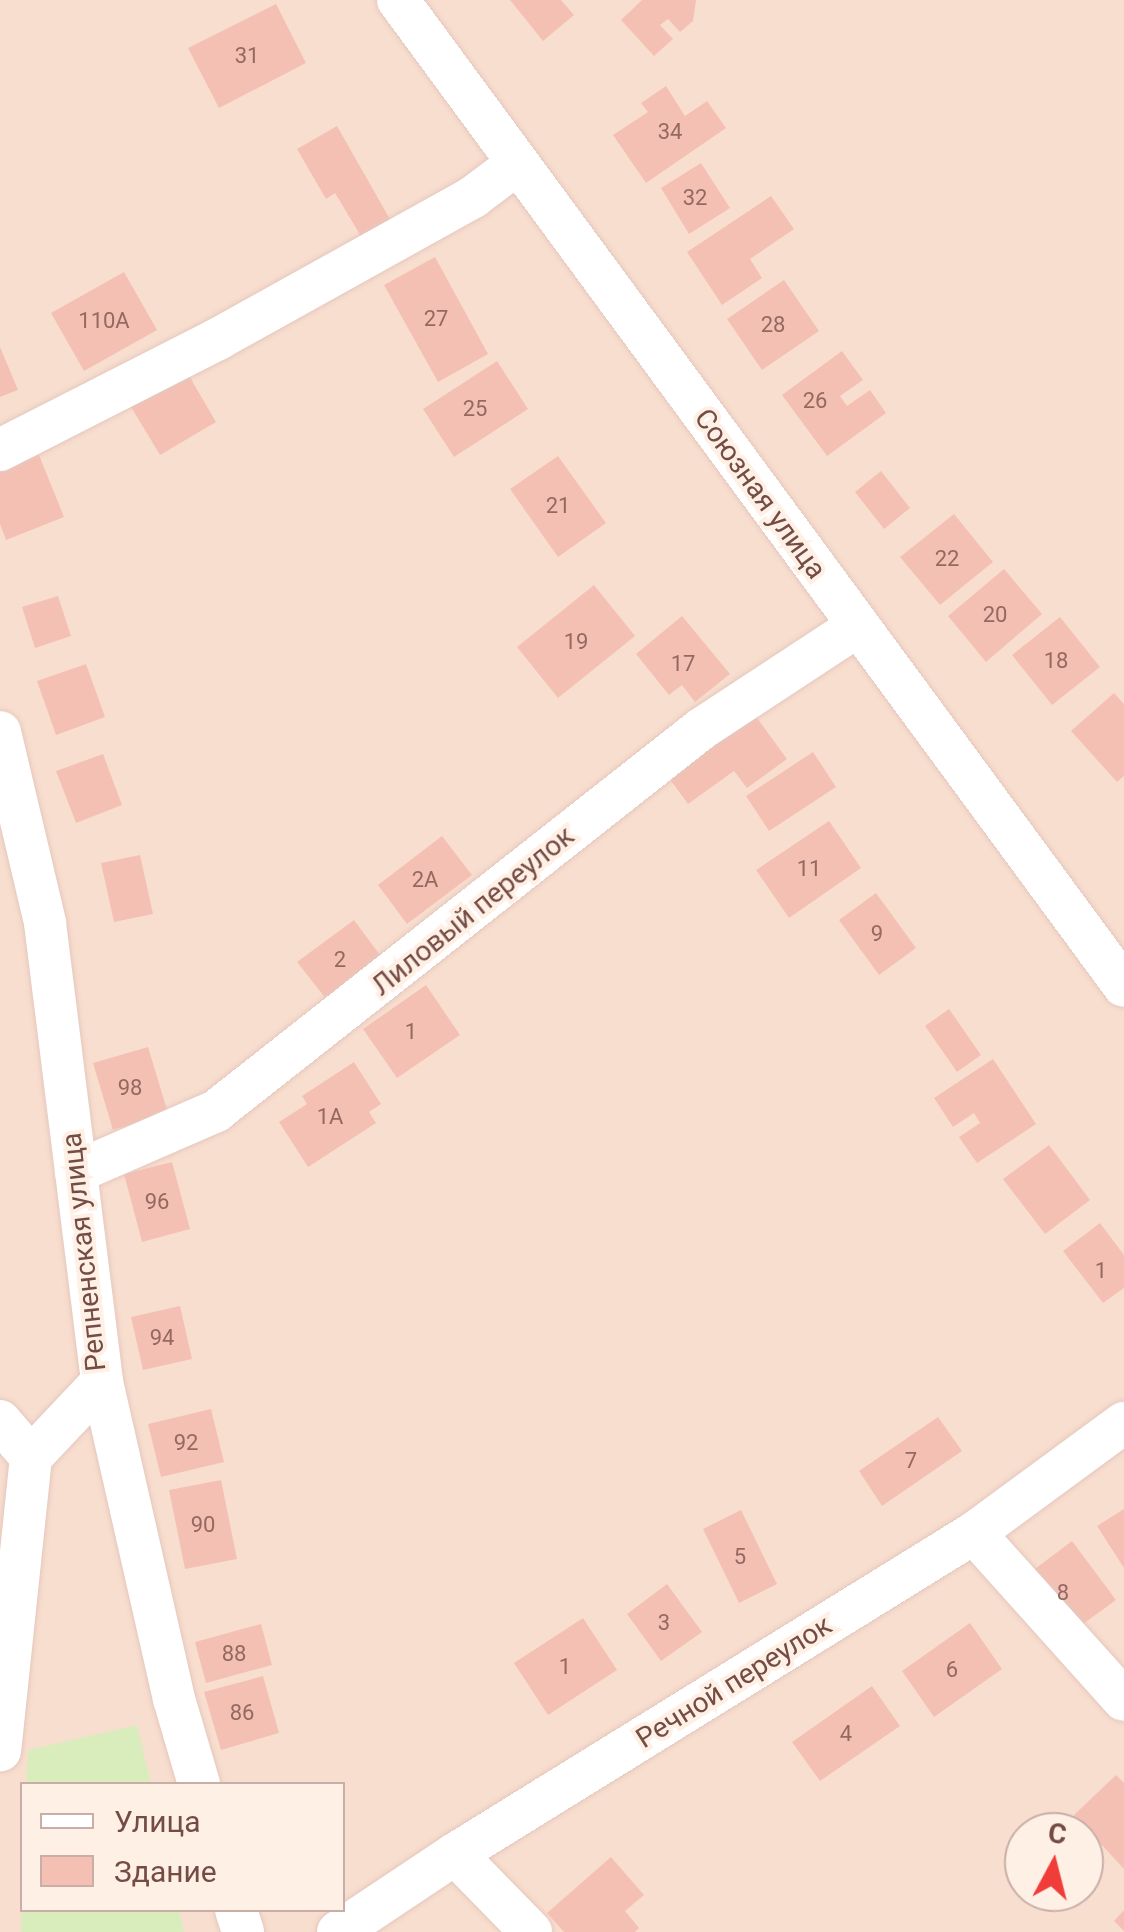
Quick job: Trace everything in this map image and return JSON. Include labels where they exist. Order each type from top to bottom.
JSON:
[{"type":"street","name":"Союзная улица","points":[[398,0],[1124,986]]},
{"type":"street","points":[[0,450],[218,339],[473,196],[517,164]]},
{"type":"street","name":"Лиловый переулок","points":[[76,1172],[216,1111],[701,729],[858,626]]},
{"type":"street","name":"Репненская улица","points":[[0,732],[45,923],[102,1382],[31,1457]]},
{"type":"street","points":[[102,1382],[174,1698],[198,1782]]},
{"type":"street","points":[[0,1421],[31,1457],[0,1750]]},
{"type":"street","name":"Речной переулок","points":[[338,1932],[455,1854],[974,1534],[1124,1422]]},
{"type":"street","points":[[974,1534],[1124,1700]]},
{"type":"street","points":[[455,1854],[531,1932]]},
{"type":"shaded area","points":[[0,0],[1124,0],[1124,1932],[0,1932]]},
{"type":"green space","points":[[137,1725],[151,1782],[26,1782],[28,1750]]},
{"type":"green space","points":[[21,1912],[179,1912],[184,1932],[21,1932]]},
{"type":"building","points":[[510,0],[561,0],[574,15],[543,41]]},
{"type":"building","points":[[642,0],[696,0],[693,21],[680,32],[668,19],[660,25],[673,39],[654,56],[621,20]]},
{"type":"building","points":[[276,4],[306,63],[219,108],[188,48]]},
{"type":"building","points":[[666,86],[685,116],[707,101],[726,128],[646,183],[613,135],[648,112],[641,103]]},
{"type":"building","points":[[337,126],[391,221],[362,238],[335,193],[326,199],[297,149]]},
{"type":"building","points":[[701,163],[730,208],[689,234],[661,188]]},
{"type":"building","points":[[771,196],[794,229],[750,259],[762,278],[722,305],[687,252]]},
{"type":"building","points":[[435,257],[488,354],[438,382],[384,285]]},
{"type":"building","points":[[124,272],[157,330],[84,371],[51,313]]},
{"type":"building","points":[[784,280],[819,331],[762,370],[727,319]]},
{"type":"building","points":[[0,347],[18,390],[0,397]]},
{"type":"building","points":[[842,351],[863,380],[840,396],[847,406],[870,390],[886,413],[827,456],[782,395]]},
{"type":"building","points":[[497,361],[528,409],[454,457],[423,409]]},
{"type":"building","points":[[188,374],[216,422],[160,455],[131,407]]},
{"type":"building","points":[[39,455],[64,517],[6,540],[0,524],[0,471]]},
{"type":"building","points":[[558,456],[606,523],[558,557],[510,489]]},
{"type":"building","points":[[881,471],[910,508],[884,529],[855,492]]},
{"type":"building","points":[[954,514],[993,562],[940,605],[900,557]]},
{"type":"building","points":[[1004,569],[1042,614],[986,662],[948,616]]},
{"type":"building","points":[[594,585],[635,636],[558,698],[517,647]]},
{"type":"building","points":[[58,596],[71,636],[35,648],[22,607]]},
{"type":"building","points":[[682,616],[730,674],[695,702],[682,685],[669,695],[636,654]]},
{"type":"building","points":[[1060,617],[1100,667],[1052,705],[1012,655]]},
{"type":"building","points":[[86,664],[105,717],[56,735],[37,681]]},
{"type":"building","points":[[1114,693],[1124,704],[1124,776],[1117,782],[1071,731]]},
{"type":"building","points":[[752,711],[787,759],[747,788],[734,771],[688,804],[666,774]]},
{"type":"building","points":[[813,752],[836,787],[769,831],[746,796]]},
{"type":"building","points":[[103,754],[122,805],[76,823],[56,771]]},
{"type":"building","points":[[829,821],[861,868],[789,918],[756,870]]},
{"type":"building","points":[[442,836],[472,875],[407,924],[378,885]]},
{"type":"building","points":[[140,855],[153,914],[114,922],[101,863]]},
{"type":"building","points":[[876,893],[916,948],[879,975],[839,920]]},
{"type":"building","points":[[354,920],[383,959],[327,1000],[297,962]]},
{"type":"building","points":[[426,985],[460,1035],[397,1078],[363,1029]]},
{"type":"building","points":[[949,1009],[981,1055],[957,1072],[925,1026]]},
{"type":"building","points":[[148,1047],[168,1113],[113,1130],[93,1063]]},
{"type":"building","points":[[993,1059],[1036,1124],[977,1163],[959,1137],[980,1123],[974,1113],[953,1127],[934,1098]]},
{"type":"building","points":[[354,1062],[381,1104],[369,1112],[376,1123],[308,1167],[279,1122],[307,1104],[302,1096]]},
{"type":"building","points":[[1049,1145],[1090,1200],[1045,1234],[1003,1179]]},
{"type":"building","points":[[172,1162],[190,1229],[142,1242],[124,1174]]},
{"type":"building","points":[[1100,1223],[1124,1255],[1124,1288],[1103,1303],[1063,1251]]},
{"type":"building","points":[[180,1306],[192,1359],[143,1370],[131,1317]]},
{"type":"building","points":[[211,1409],[224,1462],[161,1477],[148,1424]]},
{"type":"building","points":[[938,1417],[962,1451],[882,1506],[859,1471]]},
{"type":"building","points":[[221,1480],[237,1559],[185,1569],[169,1490]]},
{"type":"building","points":[[1124,1509],[1124,1568],[1097,1526]]},
{"type":"building","points":[[741,1510],[777,1584],[739,1603],[703,1529]]},
{"type":"building","points":[[1072,1541],[1116,1600],[1054,1645],[1011,1587]]},
{"type":"building","points":[[667,1584],[702,1632],[661,1661],[627,1614]]},
{"type":"building","points":[[583,1618],[617,1670],[548,1715],[514,1663]]},
{"type":"building","points":[[970,1623],[1002,1669],[934,1717],[902,1671]]},
{"type":"building","points":[[261,1624],[272,1665],[206,1683],[195,1642]]},
{"type":"building","points":[[263,1676],[279,1733],[221,1750],[204,1692]]},
{"type":"building","points":[[872,1686],[900,1726],[820,1781],[792,1742]]},
{"type":"building","points":[[1116,1775],[1124,1783],[1124,1869],[1104,1847],[1104,1812],[1077,1812]]},
{"type":"building","points":[[611,1857],[644,1895],[625,1911],[639,1928],[635,1932],[564,1932],[547,1913]]},
{"type":"building","points":[[1124,1910],[1124,1931],[1114,1921]]}]
